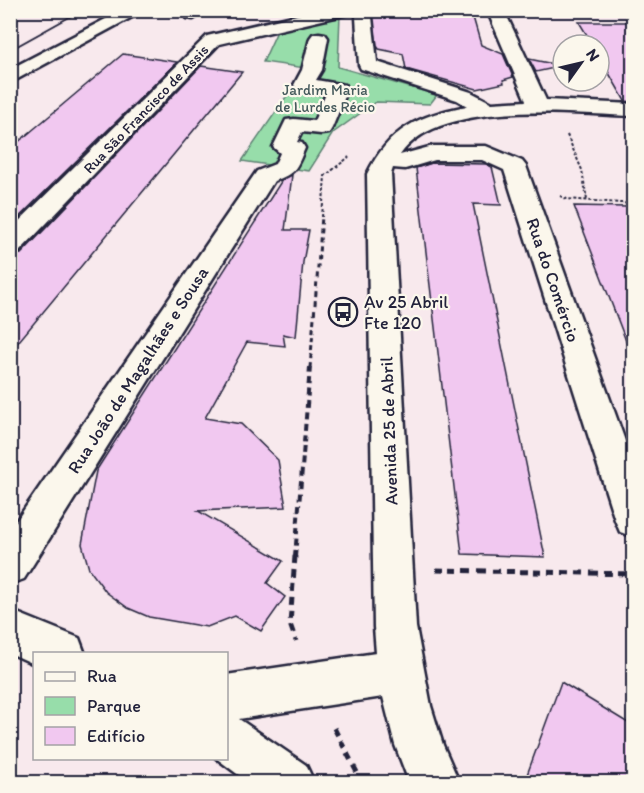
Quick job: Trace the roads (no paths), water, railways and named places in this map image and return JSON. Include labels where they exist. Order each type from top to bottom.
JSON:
[{"type":"street","points":[[10,77],[136,10]]},
{"type":"street","name":"Rua São Francisco de Assis","points":[[10,246],[213,40],[342,10]]},
{"type":"street","points":[[495,10],[548,107]]},
{"type":"street","points":[[364,17],[368,66],[464,96],[490,110]]},
{"type":"street","name":"Rua João de Magalhães e Sousa","points":[[10,565],[265,176],[284,169],[294,148],[284,147],[294,125],[321,129],[339,89],[304,85],[312,70],[318,38]]},
{"type":"street","name":"Avenida 25 de Abril","points":[[434,783],[420,753],[400,672],[395,627],[379,174],[371,156],[422,125],[462,112],[548,107],[633,110]]},
{"type":"street","name":"Rua do Comércio","points":[[371,156],[405,162],[433,153],[486,153],[514,166],[633,520]]},
{"type":"street","points":[[10,631],[58,652]]},
{"type":"street","points":[[228,698],[400,672]]},
{"type":"street","points":[[228,738],[290,783]]},
{"type":"railway","points":[[10,50],[82,10]]},
{"type":"place","name":"Av 25 Abril Fte 120","points":[[343,312]]},
{"type":"park label","name":"Jardim Maria de Lurdes Récio","points":[[325,98]]}]
